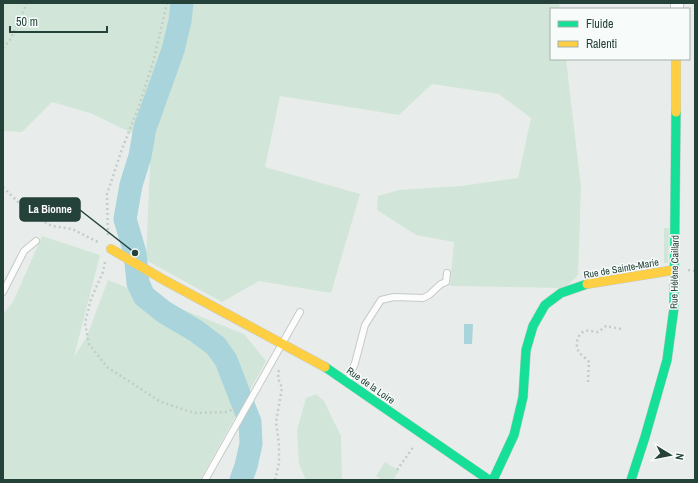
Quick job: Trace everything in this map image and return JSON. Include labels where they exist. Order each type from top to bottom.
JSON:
[{"type":"street","name":"Rue Hélène Caillard","points":[[631,480],[667,360],[674,308],[676,60]]},
{"type":"street","name":"Rue de la Loire","points":[[109,248],[164,280],[328,368],[489,480]]},
{"type":"street","name":"Rue de Sainte-Marie","points":[[493,480],[514,435],[523,397],[526,350],[533,326],[545,305],[561,293],[590,283],[674,270]]},
{"type":"lane","points":[[3,292],[24,251],[36,241]]},
{"type":"lane","points":[[347,381],[355,363],[365,325],[381,300],[394,297],[423,298],[429,295],[441,284],[446,282],[447,273]]},
{"type":"lane","points":[[205,480],[232,434],[281,343],[300,312]]},
{"type":"path","points":[[3,48],[10,40],[27,3]]},
{"type":"path","points":[[167,3],[154,59],[138,109],[122,149],[107,194],[109,248],[103,272],[91,299],[86,323],[89,344],[107,367],[161,402],[194,414],[226,412]]},
{"type":"path","points":[[3,187],[30,214],[52,226],[72,228],[109,248]]},
{"type":"path","points":[[588,382],[589,362],[578,349],[577,340],[580,335],[588,330],[598,332],[606,326],[621,329]]},
{"type":"path","points":[[275,480],[279,463],[279,445],[276,422],[282,388],[278,378],[279,364]]},
{"type":"path","points":[[397,470],[422,434]]},
{"type":"green space","points":[[3,3],[559,3],[560,8],[550,8],[550,60],[566,60],[581,187],[578,275],[565,288],[450,286],[454,242],[416,235],[377,210],[378,196],[399,190],[461,186],[518,178],[531,118],[499,94],[432,84],[399,115],[280,96],[265,167],[360,194],[331,293],[259,281],[222,302],[146,260],[151,142],[90,113],[52,102],[22,132],[3,131]]},
{"type":"green space","points":[[664,228],[669,228],[668,263],[664,263]]},
{"type":"green space","points":[[42,236],[100,255],[74,357],[87,336],[108,280],[244,334],[266,361],[200,480],[3,480],[3,314],[13,302]]},
{"type":"green space","points":[[316,394],[324,401],[341,436],[342,480],[306,480],[299,464],[297,430],[306,398]]},
{"type":"green space","points":[[385,462],[399,471],[393,480],[382,480],[376,476]]},
{"type":"water","points":[[464,324],[473,324],[472,344],[464,344]]},
{"type":"waterway","points":[[182,3],[180,21],[173,50],[145,128],[140,156],[131,185],[125,219],[135,253],[138,283],[144,296],[164,312],[196,331],[216,346],[226,360],[250,422],[251,444],[241,480]]},
{"type":"traffic: fast","points":[[631,480],[667,360],[674,308],[676,112]]},
{"type":"traffic: fast","points":[[493,480],[514,435],[523,397],[526,350],[533,326],[545,305],[561,293],[587,284]]},
{"type":"traffic: fast","points":[[325,367],[489,480]]},
{"type":"traffic: slow","points":[[676,60],[676,112]]},
{"type":"traffic: slow","points":[[111,249],[164,280],[325,367]]},
{"type":"traffic: slow","points":[[587,284],[674,270]]},
{"type":"place","name":"La Bionne","points":[[135,253]]}]
